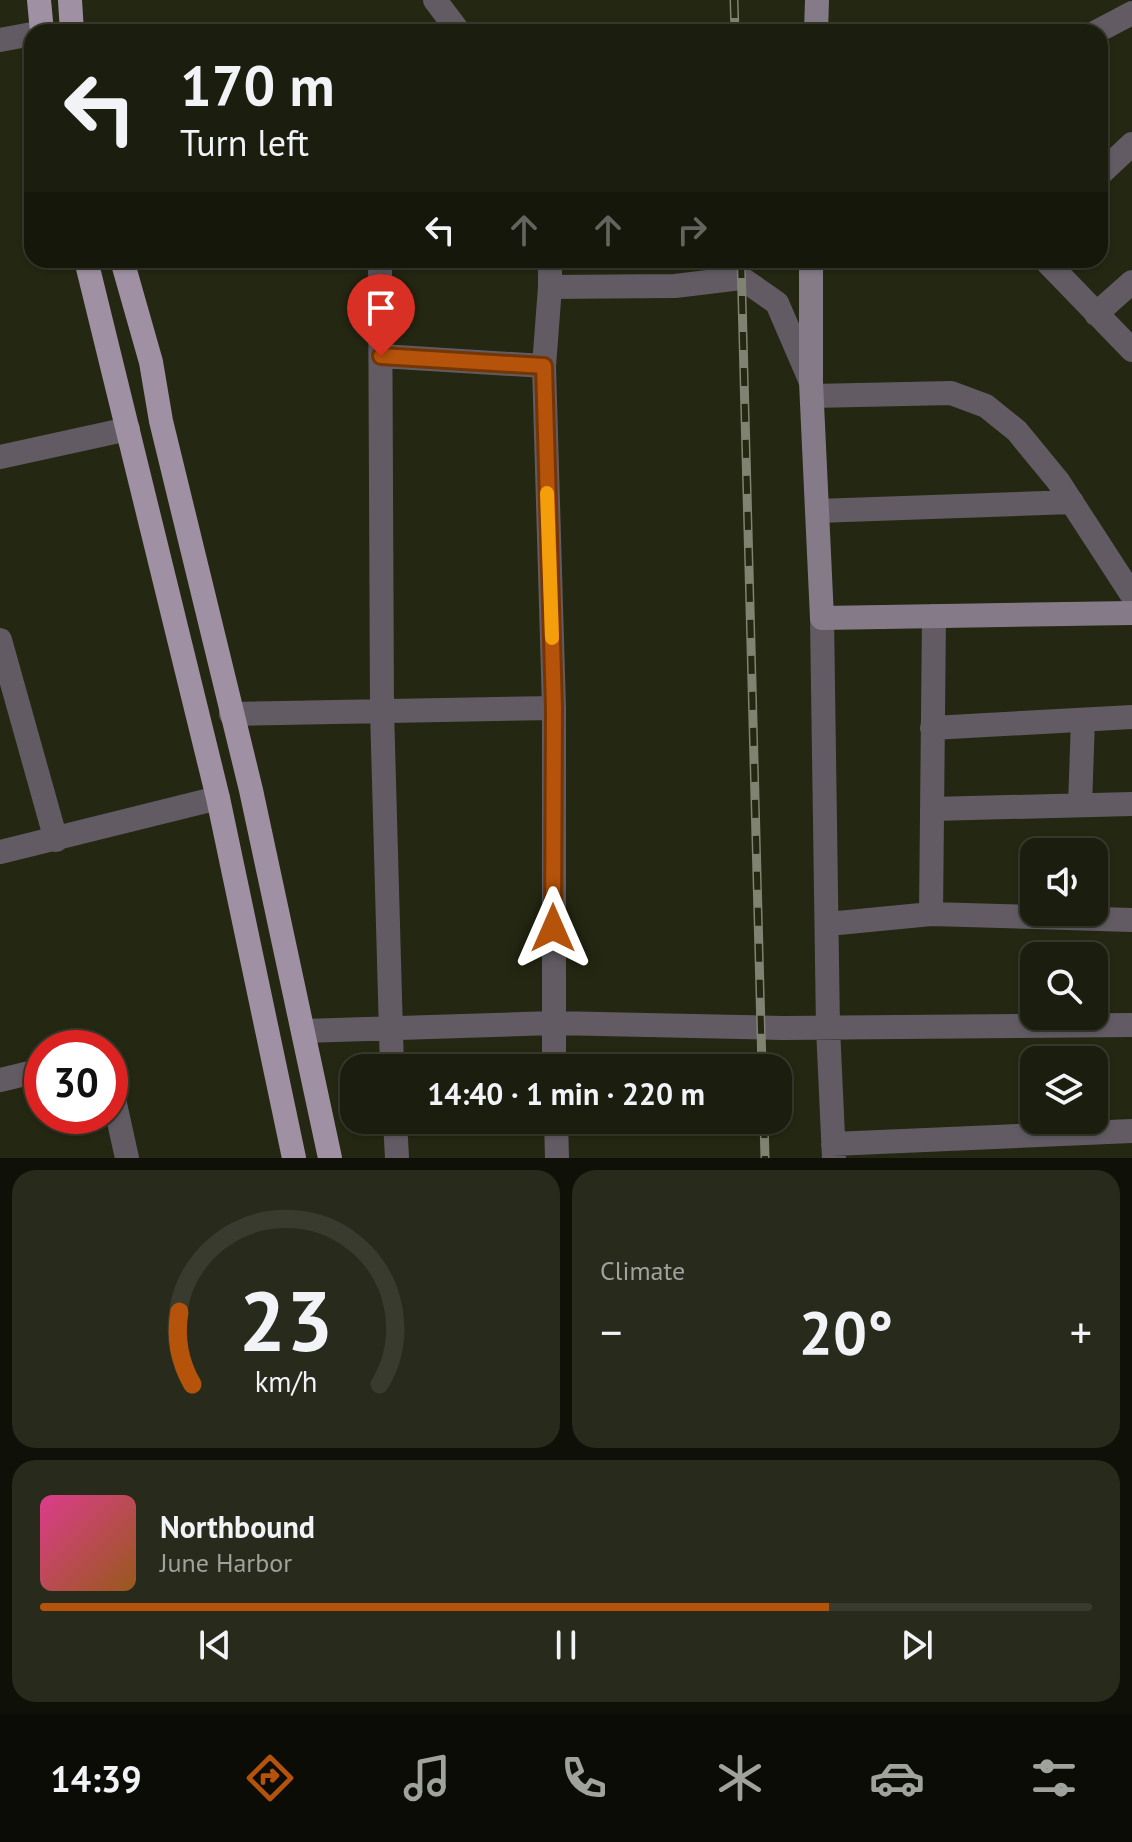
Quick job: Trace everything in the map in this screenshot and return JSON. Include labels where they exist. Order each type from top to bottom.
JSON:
[{"type":"main road","points":[[39,0],[41,24]]},
{"type":"main road","points":[[70,0],[72,24]]},
{"type":"main road","points":[[88,268],[218,798],[294,1158]]},
{"type":"main road","points":[[124,268],[151,362],[304,1031],[330,1158]]},
{"type":"street","points":[[435,0],[453,24]]},
{"type":"street","points":[[816,24],[817,0]]},
{"type":"street","points":[[1108,26],[1132,13]]},
{"type":"street","points":[[0,40],[24,36]]},
{"type":"street","points":[[1108,166],[1132,144]]},
{"type":"street","points":[[380,268],[382,710],[391,1054]]},
{"type":"street","points":[[550,268],[544,366],[554,708],[554,1054]]},
{"type":"street","points":[[811,268],[812,389],[822,618],[828,1028],[834,1151],[1132,1131]]},
{"type":"street","points":[[1053,268],[1132,350]]},
{"type":"street","points":[[550,287],[675,286],[741,278],[777,303],[812,389]]},
{"type":"street","points":[[1096,314],[1132,282]]},
{"type":"street","points":[[381,356],[544,366]]},
{"type":"street","points":[[812,389],[951,393],[986,406],[1017,431],[1072,502],[1132,595]]},
{"type":"street","points":[[0,457],[128,429]]},
{"type":"street","points":[[817,511],[1072,502]]},
{"type":"street","points":[[822,618],[1132,613]]},
{"type":"street","points":[[931,914],[934,616]]},
{"type":"street","points":[[1,649],[56,840]]},
{"type":"street","points":[[231,714],[554,708]]},
{"type":"street","points":[[932,728],[1132,717]]},
{"type":"street","points":[[1080,805],[1083,720]]},
{"type":"street","points":[[0,852],[218,798]]},
{"type":"street","points":[[932,809],[1132,804]]},
{"type":"street","points":[[828,924],[931,914],[1132,920]]},
{"type":"street","points":[[304,1031],[553,1023],[828,1028],[1132,1025]]},
{"type":"street","points":[[0,1080],[24,1074]]},
{"type":"street","points":[[122,1134],[127,1158]]},
{"type":"street","points":[[396,1134],[397,1158]]},
{"type":"street","points":[[556,1134],[557,1158]]},
{"type":"railway","points":[[734,0],[735,24]]},
{"type":"railway","points":[[741,268],[762,1054]]},
{"type":"railway","points":[[764,1134],[765,1158]]},
{"type":"slow traffic","points":[[547,493],[552,638]]},
{"type":"route","points":[[381,356],[544,366],[554,708],[553,928]]}]
